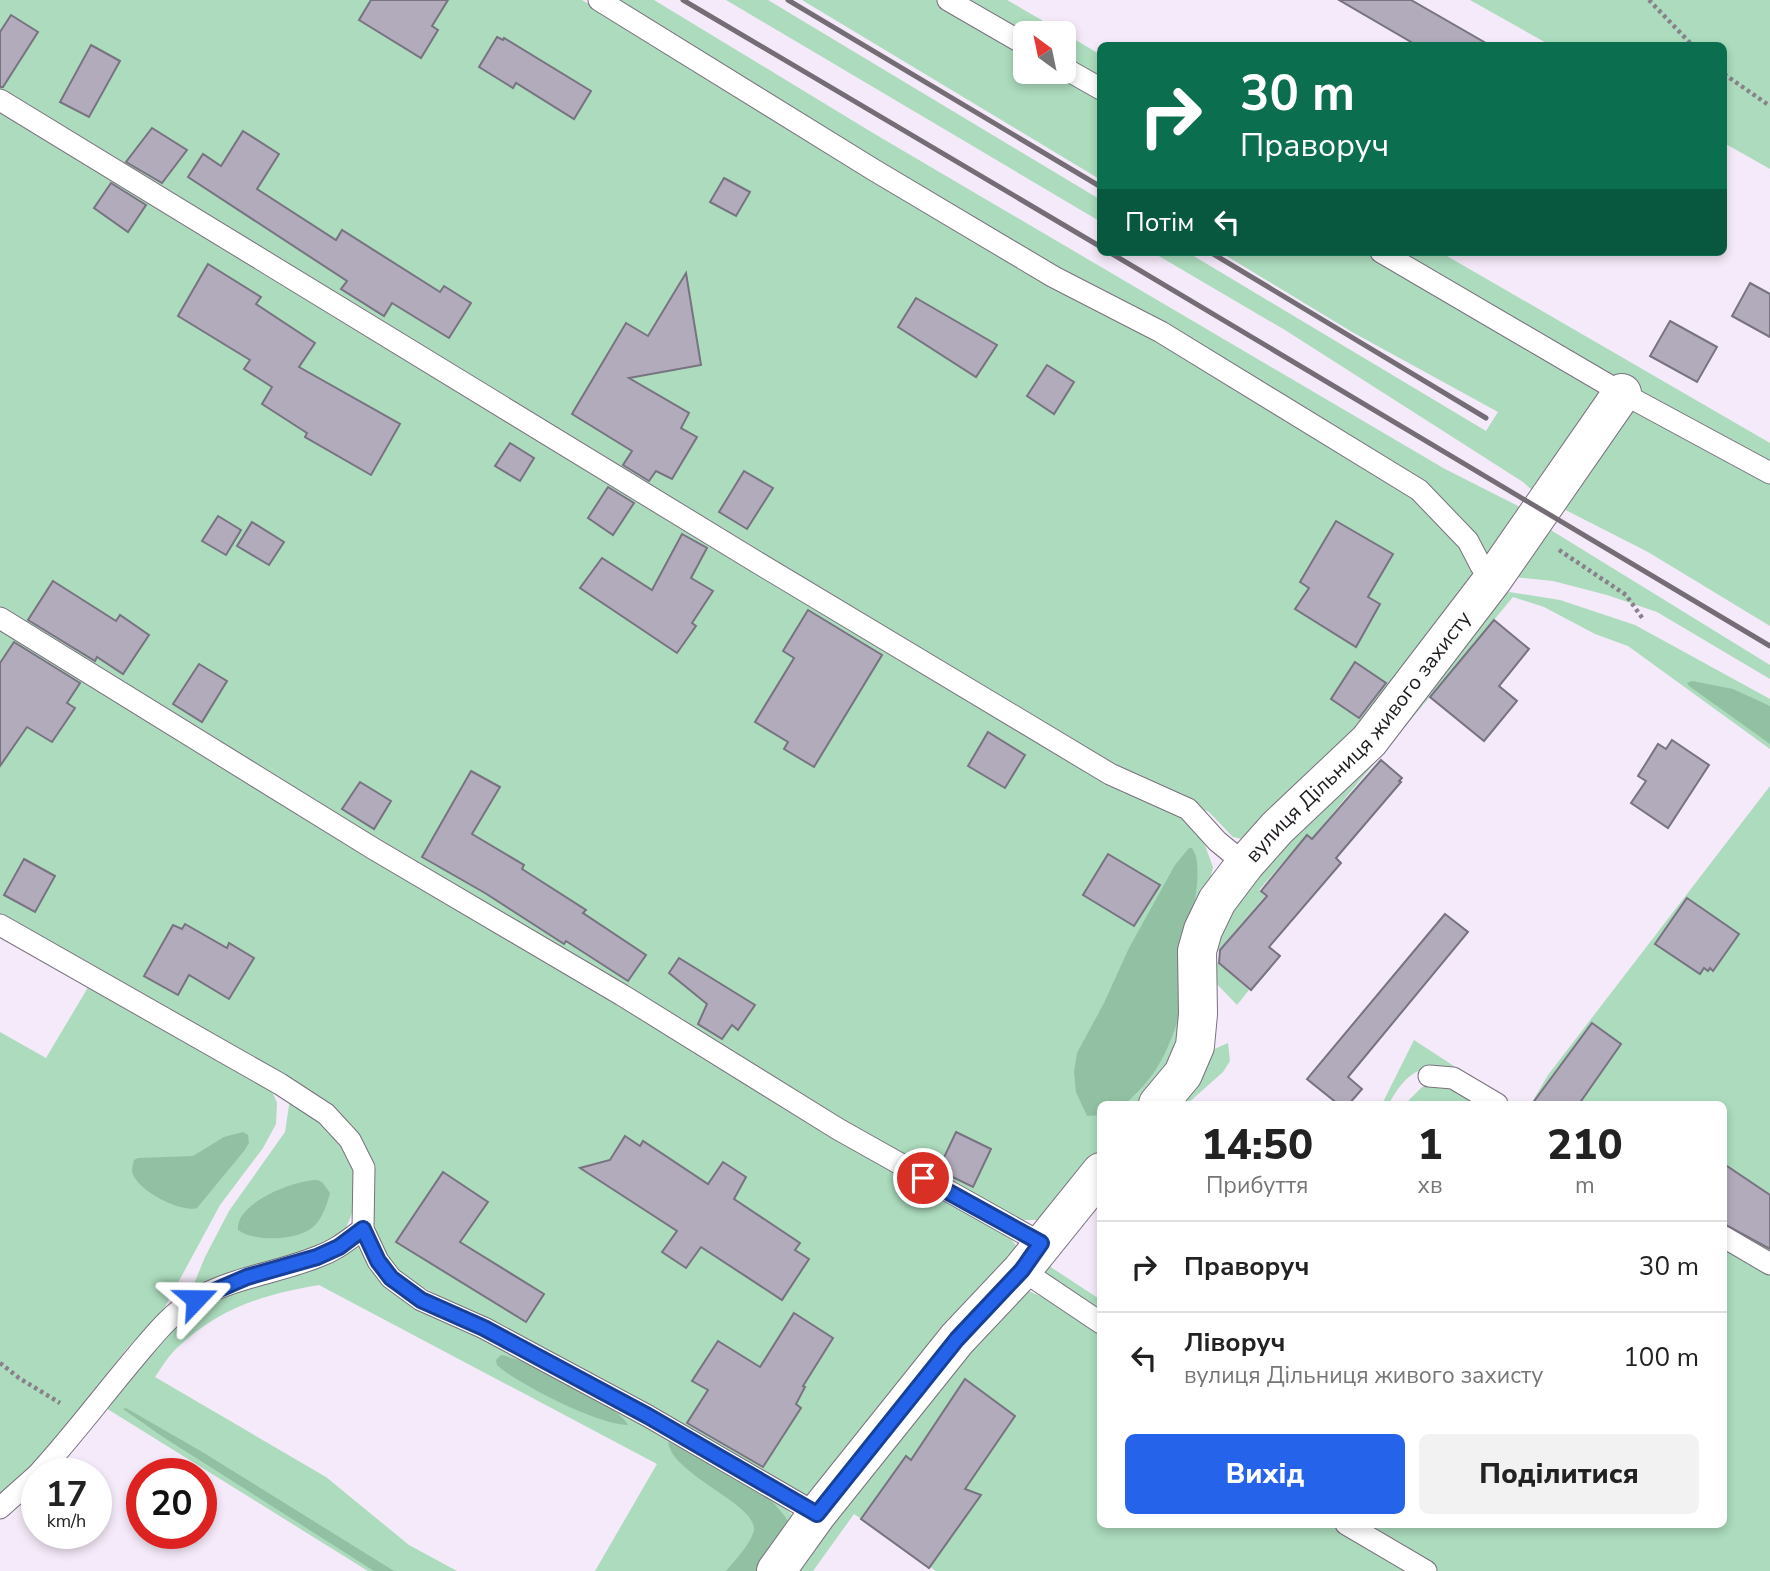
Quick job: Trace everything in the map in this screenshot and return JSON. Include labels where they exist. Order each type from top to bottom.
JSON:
[{"type":"street","name":"вулиця Дільниця живого захисту","points":[[1160,1101],[1183,1074],[1195,1046],[1198,1014],[1197,951],[1203,930],[1217,901],[1277,828],[1369,741],[1493,579],[1622,393]]},
{"type":"street","points":[[776,1571],[817,1514],[957,1339],[1097,1177]]},
{"type":"lane","points":[[599,0],[874,170],[1054,277],[1161,332],[1419,490],[1468,541],[1481,566],[1493,579]]},
{"type":"lane","points":[[948,0],[1013,38]]},
{"type":"lane","points":[[1076,75],[1097,87]]},
{"type":"lane","points":[[0,100],[1110,774],[1188,809],[1217,841],[1245,864]]},
{"type":"lane","points":[[1388,256],[1622,393],[1770,473]]},
{"type":"lane","points":[[0,618],[374,849],[622,995],[838,1129],[1031,1256],[1097,1319]]},
{"type":"lane","points":[[0,925],[280,1084],[326,1114],[350,1140],[364,1168],[363,1229],[378,1261],[391,1278],[421,1300],[484,1328],[648,1416],[817,1514]]},
{"type":"lane","points":[[1429,1076],[1453,1078],[1492,1101]]},
{"type":"lane","points":[[52,1458],[154,1333],[174,1314],[196,1299],[247,1277],[317,1257],[339,1247],[363,1229]]},
{"type":"lane","points":[[1727,1239],[1770,1264]]},
{"type":"lane","points":[[0,1507],[21,1488]]},
{"type":"lane","points":[[1353,1528],[1426,1571]]},
{"type":"path","points":[[1649,0],[1689,42]]},
{"type":"path","points":[[1727,76],[1770,106]]},
{"type":"path","points":[[1529,524],[1538,536],[1626,595],[1643,620]]},
{"type":"path","points":[[0,1363],[19,1378],[84,1418]]},
{"type":"green space","points":[[0,0],[582,0],[1364,460],[1410,494],[1458,540],[1468,555],[1473,570],[1471,586],[1408,677],[1252,841],[1233,837],[1209,812],[1123,774],[0,91]]},
{"type":"green space","points":[[609,0],[654,0],[873,133],[1445,469],[1532,513],[1488,563],[1474,534],[1107,297]]},
{"type":"green space","points":[[726,0],[768,0],[1097,198],[1097,220]]},
{"type":"green space","points":[[802,0],[1007,0],[1043,21],[1013,21],[1013,84],[1076,84],[1076,40],[1097,53],[1097,178]]},
{"type":"green space","points":[[1470,0],[1770,0],[1770,169],[1727,145],[1727,42],[1545,42]]},
{"type":"green space","points":[[0,108],[1190,823],[1203,840],[1213,867],[1187,1026],[1147,1101],[1097,1101],[1097,1162],[1037,1220],[1019,1220],[971,1201],[0,612]]},
{"type":"green space","points":[[1159,256],[1194,256],[1486,431],[1498,412],[1352,332],[1227,256],[1447,256],[1770,443],[1770,626],[1648,552],[1540,497],[1523,482],[1285,330]]},
{"type":"green space","points":[[1541,524],[1770,665],[1770,679],[1657,612],[1553,581],[1504,576]]},
{"type":"green space","points":[[1509,592],[1560,600],[1635,625],[1770,699],[1770,749],[1628,646],[1595,634],[1544,607],[1513,597],[1312,838],[1307,835],[1259,890],[1265,896],[1212,958],[1249,990],[1237,1005],[1215,982],[1205,960],[1210,931],[1240,883],[1290,825],[1369,751],[1477,617],[1494,600]]},
{"type":"green space","points":[[0,626],[1005,1231],[1017,1247],[808,1497],[408,1279],[392,1266],[379,1246],[353,1130],[0,915]]},
{"type":"green space","points":[[1692,681],[1733,689],[1770,706],[1770,744],[1689,686],[1687,683]]},
{"type":"green space","points":[[1770,786],[1770,1258],[1727,1233],[1727,1101],[1533,1101],[1548,1075]]},
{"type":"green space","points":[[1189,848],[1192,848],[1197,859],[1198,874],[1177,1024],[1154,1072],[1134,1096],[1128,1101],[1097,1101],[1097,1115],[1087,1116],[1076,1092],[1074,1072],[1077,1053],[1129,948],[1175,865]]},
{"type":"green space","points":[[90,984],[272,1091],[277,1103],[276,1124],[263,1148],[220,1205],[159,1318],[128,1347],[40,1458],[21,1458],[21,1478],[0,1497],[0,1032],[46,1058]]},
{"type":"green space","points":[[1414,1040],[1507,1101],[1446,1070],[1431,1068],[1417,1072],[1403,1083],[1391,1101],[1384,1101]]},
{"type":"green space","points":[[1228,1043],[1230,1061],[1223,1072],[1190,1101],[1170,1101],[1212,1050]]},
{"type":"green space","points":[[1440,1081],[1478,1101],[1408,1101],[1422,1087]]},
{"type":"green space","points":[[290,1099],[315,1115],[349,1154],[355,1177],[356,1202],[342,1236],[310,1251],[189,1296],[205,1257],[229,1211],[285,1132]]},
{"type":"green space","points":[[243,1132],[248,1135],[249,1143],[197,1208],[170,1204],[141,1185],[132,1171],[134,1160],[138,1158],[193,1156],[224,1137]]},
{"type":"green space","points":[[317,1180],[322,1182],[330,1193],[324,1212],[306,1232],[265,1238],[238,1230],[240,1220],[256,1202],[281,1189]]},
{"type":"green space","points":[[357,1242],[367,1261],[773,1497],[799,1521],[768,1571],[595,1571],[657,1464],[319,1285],[261,1298],[226,1312],[178,1347],[155,1377],[326,1477],[409,1545],[457,1571],[368,1571],[217,1477],[217,1458],[186,1458],[101,1405],[141,1358],[204,1302]]},
{"type":"green space","points":[[1727,1246],[1770,1271],[1770,1571],[1437,1571],[1366,1528],[1727,1528]]},
{"type":"green space","points":[[1046,1264],[1097,1297],[1097,1311],[1040,1272]]},
{"type":"green space","points":[[1023,1289],[1053,1301],[1097,1330],[1097,1528],[1343,1528],[1414,1571],[936,1571],[854,1514],[813,1571],[790,1571]]},
{"type":"green space","points":[[501,1355],[530,1365],[590,1394],[607,1405],[628,1425],[599,1419],[540,1393],[497,1365],[496,1360]]},
{"type":"green space","points":[[126,1408],[212,1458],[196,1458],[123,1409]]},
{"type":"green space","points":[[668,1442],[756,1488],[781,1511],[790,1525],[763,1571],[726,1571],[750,1541],[754,1530],[751,1520],[729,1499],[684,1466],[673,1454]]},
{"type":"green space","points":[[217,1461],[394,1571],[374,1571],[217,1471]]},
{"type":"building","points":[[371,0],[448,0],[432,26],[438,30],[421,58],[359,20]]},
{"type":"building","points":[[1339,0],[1411,0],[1484,42],[1411,42]]},
{"type":"building","points":[[11,15],[38,32],[3,87],[0,87],[0,32]]},
{"type":"building","points":[[497,37],[503,40],[504,38],[591,91],[574,119],[516,83],[513,88],[479,67]]},
{"type":"building","points":[[91,45],[120,61],[89,117],[60,102]]},
{"type":"building","points":[[152,128],[187,150],[162,183],[126,162]]},
{"type":"building","points":[[243,131],[279,154],[257,189],[336,240],[342,230],[440,292],[444,286],[471,303],[449,338],[392,303],[384,316],[341,289],[347,281],[188,177],[203,154],[221,166]]},
{"type":"building","points":[[724,178],[750,192],[736,216],[710,202]]},
{"type":"building","points":[[111,183],[146,205],[128,232],[94,208]]},
{"type":"building","points":[[208,264],[261,297],[256,304],[315,343],[299,367],[400,424],[371,475],[305,437],[307,433],[262,404],[272,387],[244,369],[250,360],[178,316]]},
{"type":"building","points":[[686,273],[701,365],[629,378],[689,413],[681,428],[697,437],[672,479],[656,471],[649,481],[623,465],[632,451],[572,414],[626,323],[648,336]]},
{"type":"building","points":[[1750,283],[1770,294],[1770,337],[1732,316]]},
{"type":"building","points":[[916,298],[997,345],[976,377],[898,327]]},
{"type":"building","points":[[1670,321],[1717,347],[1697,382],[1650,356]]},
{"type":"building","points":[[1047,365],[1074,382],[1054,414],[1027,396]]},
{"type":"building","points":[[510,443],[534,458],[520,481],[495,466]]},
{"type":"building","points":[[744,471],[773,488],[747,529],[719,512]]},
{"type":"building","points":[[608,487],[634,503],[613,535],[588,518]]},
{"type":"building","points":[[218,516],[241,530],[226,555],[202,541]]},
{"type":"building","points":[[1336,521],[1393,554],[1368,597],[1380,604],[1356,647],[1295,609],[1309,588],[1300,582]]},
{"type":"building","points":[[252,522],[284,542],[269,565],[237,546]]},
{"type":"building","points":[[682,534],[707,548],[691,578],[713,591],[692,623],[696,626],[677,653],[580,588],[602,558],[652,590]]},
{"type":"building","points":[[53,581],[116,621],[120,615],[149,635],[123,674],[97,657],[95,661],[28,620]]},
{"type":"building","points":[[808,610],[882,655],[814,767],[784,749],[788,742],[755,722],[794,658],[783,651]]},
{"type":"building","points":[[1494,620],[1529,649],[1499,686],[1517,701],[1484,741],[1430,697]]},
{"type":"building","points":[[14,642],[80,683],[67,703],[75,708],[52,742],[27,727],[0,766],[0,663]]},
{"type":"building","points":[[1355,662],[1386,683],[1359,718],[1331,699]]},
{"type":"building","points":[[199,664],[227,681],[202,722],[173,704]]},
{"type":"building","points":[[988,732],[1025,755],[1005,788],[968,766]]},
{"type":"building","points":[[1672,740],[1709,765],[1668,828],[1631,803],[1646,781],[1638,776],[1658,744],[1666,749]]},
{"type":"building","points":[[1381,760],[1402,778],[1399,781],[1401,782],[1336,858],[1341,863],[1269,947],[1280,956],[1251,990],[1219,963],[1220,950],[1267,896],[1261,891],[1307,835],[1312,839]]},
{"type":"building","points":[[471,771],[500,787],[472,834],[524,865],[522,869],[586,910],[583,913],[646,955],[628,981],[566,941],[564,944],[485,893],[422,857]]},
{"type":"building","points":[[360,782],[391,801],[374,829],[342,809]]},
{"type":"building","points":[[1108,854],[1160,885],[1134,926],[1083,895]]},
{"type":"building","points":[[24,859],[55,876],[35,912],[4,895]]},
{"type":"building","points":[[1687,898],[1739,934],[1713,971],[1704,968],[1700,974],[1655,944]]},
{"type":"building","points":[[1445,914],[1468,932],[1348,1077],[1362,1089],[1352,1101],[1334,1101],[1307,1079]]},
{"type":"building","points":[[185,924],[227,948],[229,943],[254,958],[229,999],[189,975],[178,995],[144,976],[173,925],[182,929]]},
{"type":"building","points":[[679,958],[755,1005],[738,1030],[732,1025],[722,1039],[698,1024],[707,1004],[669,973]]},
{"type":"building","points":[[1592,1023],[1621,1044],[1581,1101],[1534,1101]]},
{"type":"building","points":[[956,1132],[991,1149],[973,1187],[938,1170]]},
{"type":"building","points":[[625,1136],[640,1146],[643,1141],[708,1184],[723,1162],[746,1177],[734,1199],[800,1243],[795,1250],[809,1259],[782,1300],[701,1247],[686,1268],[662,1252],[677,1231],[580,1168],[610,1160]]},
{"type":"building","points":[[1727,1166],[1770,1195],[1770,1249],[1727,1226]]},
{"type":"building","points":[[443,1172],[488,1202],[460,1242],[544,1294],[526,1322],[396,1242]]},
{"type":"building","points":[[794,1313],[833,1338],[803,1386],[805,1387],[796,1404],[801,1408],[763,1467],[687,1423],[708,1390],[692,1381],[718,1341],[760,1367]]},
{"type":"building","points":[[965,1379],[1015,1416],[965,1489],[981,1495],[929,1568],[861,1519],[906,1456],[911,1460]]},
{"type":"railway","points":[[683,0],[1097,245]]},
{"type":"railway","points":[[788,0],[1097,185]]},
{"type":"railway","points":[[1116,256],[1770,646]]},
{"type":"railway","points":[[1217,256],[1486,418]]},
{"type":"route","points":[[196,1299],[247,1277],[317,1257],[339,1247],[363,1229],[378,1261],[391,1278],[421,1300],[484,1328],[648,1416],[817,1514],[957,1339],[1022,1270],[1041,1243],[923,1178]]}]
